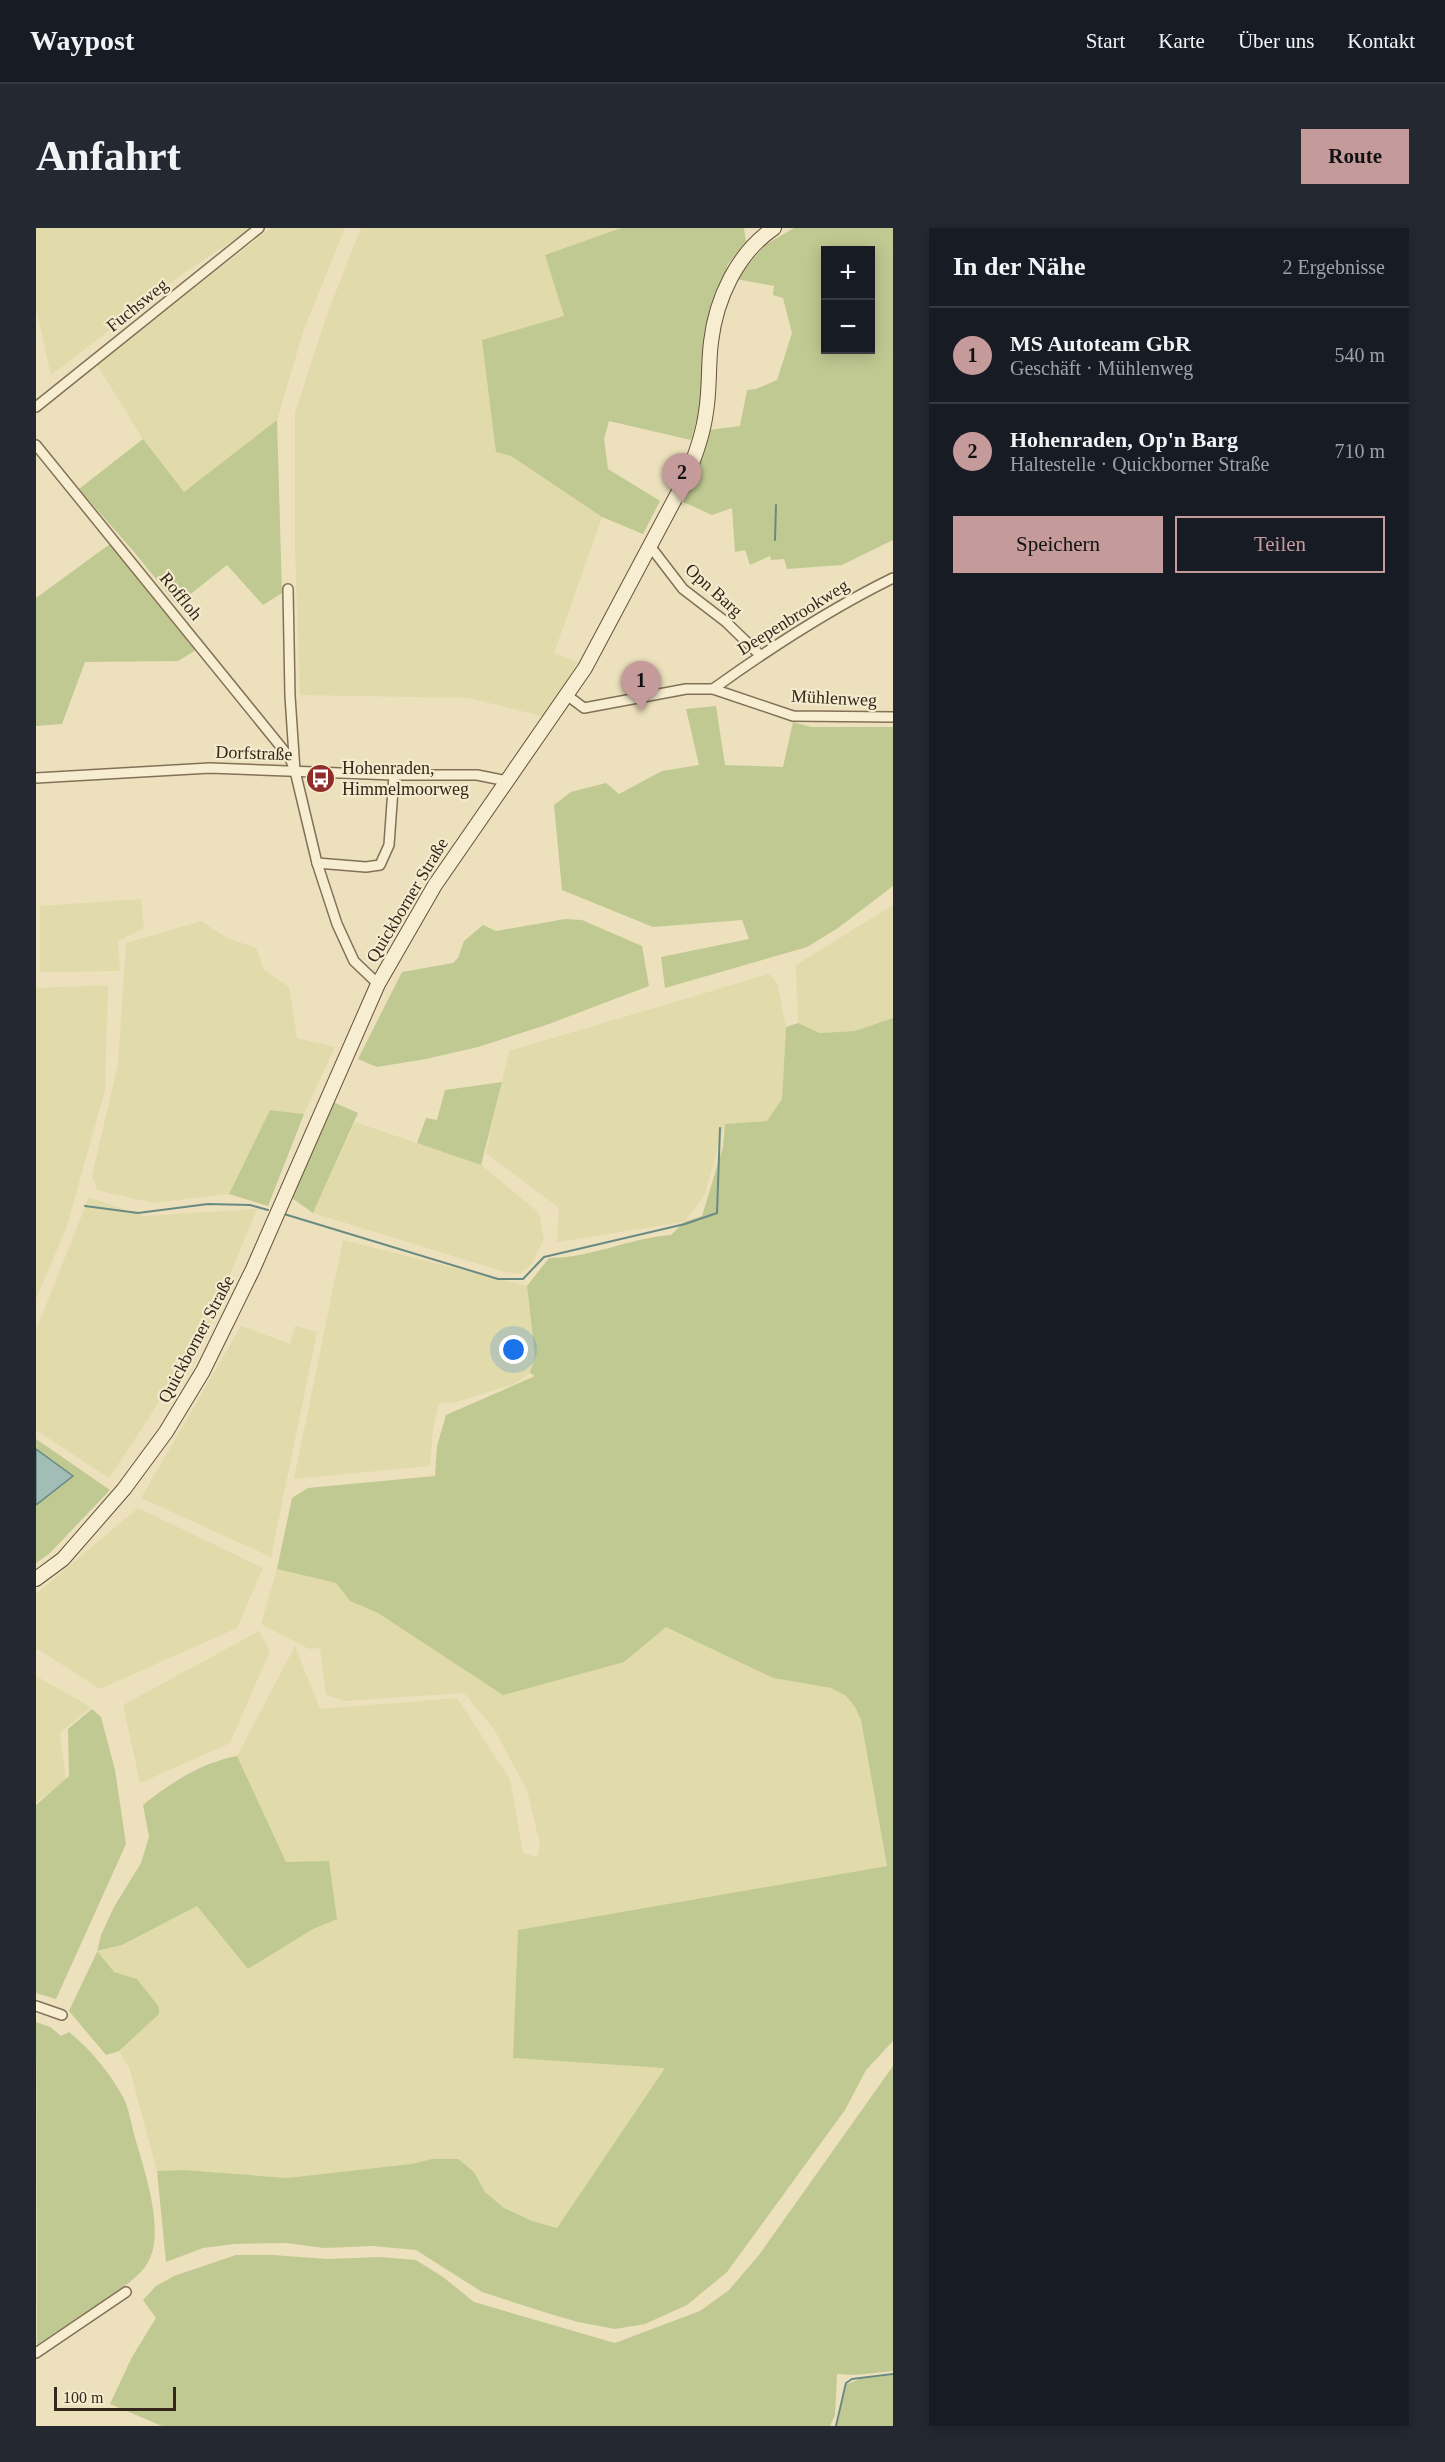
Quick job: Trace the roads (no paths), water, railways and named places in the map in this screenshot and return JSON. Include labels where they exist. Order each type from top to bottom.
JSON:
[{"type":"main road","name":"Quickborner Straße","points":[[36,1579],[63,1559],[124,1489],[166,1432],[203,1371],[253,1269],[378,984],[435,885],[568,696],[650,546],[697,451],[706,413],[711,341],[722,299],[736,265],[761,237],[774,228]]},
{"type":"street","name":"Fuchsweg","points":[[36,407],[259,228]]},
{"type":"street","name":"Roffloh","points":[[36,445],[290,758],[295,771]]},
{"type":"street","name":"Opn Barg","points":[[650,546],[683,589],[726,621],[760,655]]},
{"type":"street","name":"Deepenbrookweg","points":[[713,688],[760,655],[893,578]]},
{"type":"street","points":[[288,589],[290,696],[295,771],[316,863],[337,924],[354,961],[378,984]]},
{"type":"street","name":"Mühlenweg","points":[[568,696],[584,708],[686,689],[713,688],[793,716],[893,717]]},
{"type":"street","name":"Dorfstraße","points":[[36,778],[210,768],[394,775],[477,775],[507,781]]},
{"type":"street","points":[[316,863],[366,867],[380,865],[389,845],[394,775]]},
{"type":"street","points":[[36,2006],[62,2015]]},
{"type":"street","points":[[36,2353],[126,2292]]},
{"type":"water","points":[[36,1449],[73,1476],[36,1505]]},
{"type":"waterway","points":[[775,540],[776,505]]},
{"type":"waterway","points":[[284,1214],[498,1279],[523,1279],[544,1257],[685,1224],[717,1213],[720,1128]]},
{"type":"waterway","points":[[85,1206],[138,1213],[208,1204],[250,1205],[268,1210]]},
{"type":"waterway","points":[[836,2426],[846,2383],[852,2379],[893,2374]]},
{"type":"place","name":"Hohenraden, Op'n Barg","points":[[682,503]]},
{"type":"place","name":"MS Autoteam GbR","points":[[641,711]]},
{"type":"place","name":"Hohenraden, Himmelmoorweg","points":[[321,778]]}]
